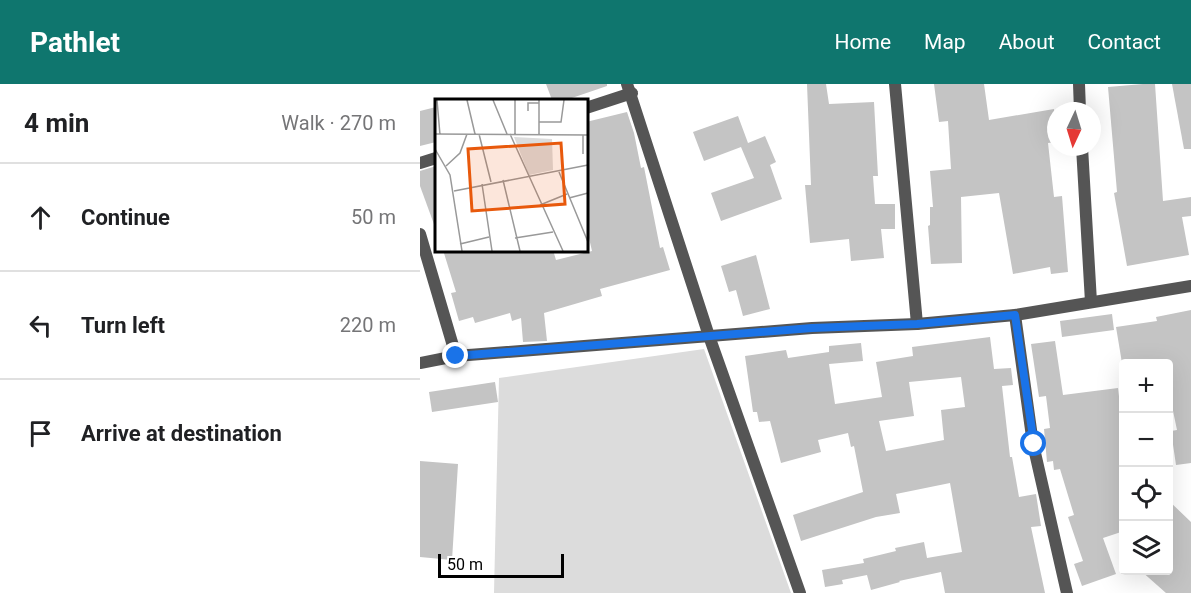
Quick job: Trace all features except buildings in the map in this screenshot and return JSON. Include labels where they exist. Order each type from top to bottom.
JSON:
[{"type":"street","points":[[895,84],[917,324]]},
{"type":"street","points":[[1079,84],[1080,102]]},
{"type":"street","points":[[588,107],[630,89],[709,336],[800,593]]},
{"type":"street","points":[[1083,156],[1091,302]]},
{"type":"street","points":[[420,163],[435,158]]},
{"type":"street","points":[[420,234],[456,356]]},
{"type":"street","points":[[420,363],[456,356],[812,328],[917,324],[1015,315],[1191,286]]},
{"type":"street","points":[[1015,315],[1034,444],[1067,593]]},
{"type":"shaded area","points":[[704,349],[791,593],[494,593],[499,378]]},
{"type":"route","points":[[456,356],[812,328],[917,324],[1015,315],[1034,444]]}]
